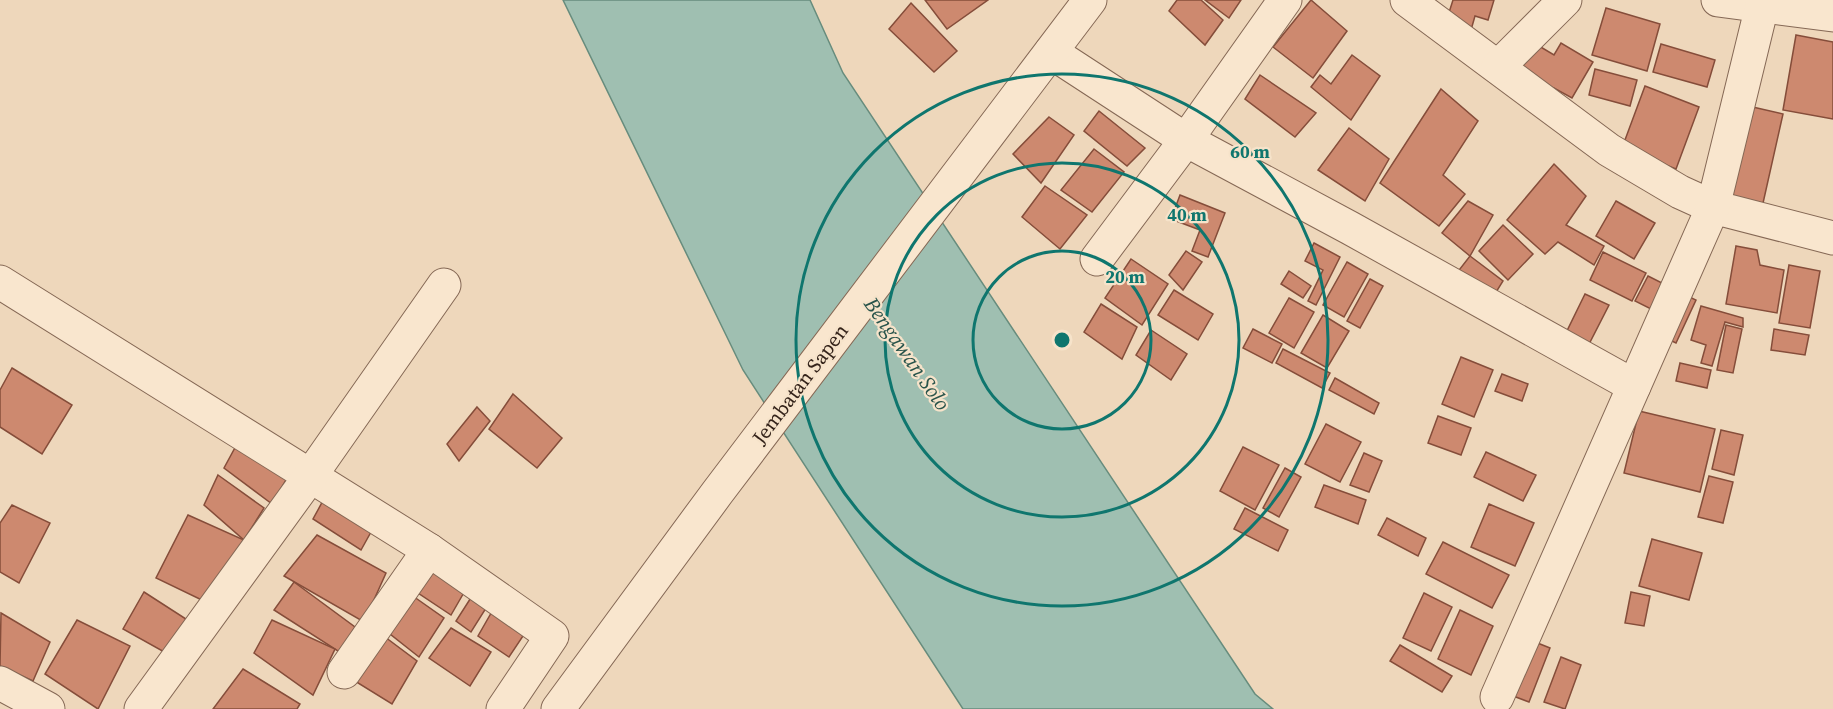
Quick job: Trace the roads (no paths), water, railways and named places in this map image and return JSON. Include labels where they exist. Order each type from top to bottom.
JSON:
[{"type":"street","name":"Jembatan Sapen","points":[[558,709],[717,493],[1090,0]]},
{"type":"street","points":[[1097,259],[1186,140],[1285,0]]},
{"type":"street","points":[[1407,0],[1609,150],[1680,192],[1713,207],[1833,238]]},
{"type":"street","points":[[1498,67],[1565,0]]},
{"type":"street","points":[[1719,0],[1833,15]]},
{"type":"street","points":[[1497,698],[1713,207],[1762,6]]},
{"type":"street","points":[[1051,52],[1186,140],[1350,228],[1634,386]]},
{"type":"street","points":[[0,282],[429,550],[590,665]]},
{"type":"street","points":[[141,709],[311,475],[444,285]]},
{"type":"street","points":[[344,672],[429,550]]},
{"type":"street","points":[[504,709],[552,636]]},
{"type":"street","points":[[0,683],[48,709]]},
{"type":"water","name":"Bengawan Solo","points":[[563,0],[810,0],[843,73],[1255,694],[1273,709],[963,709],[743,370]]}]
